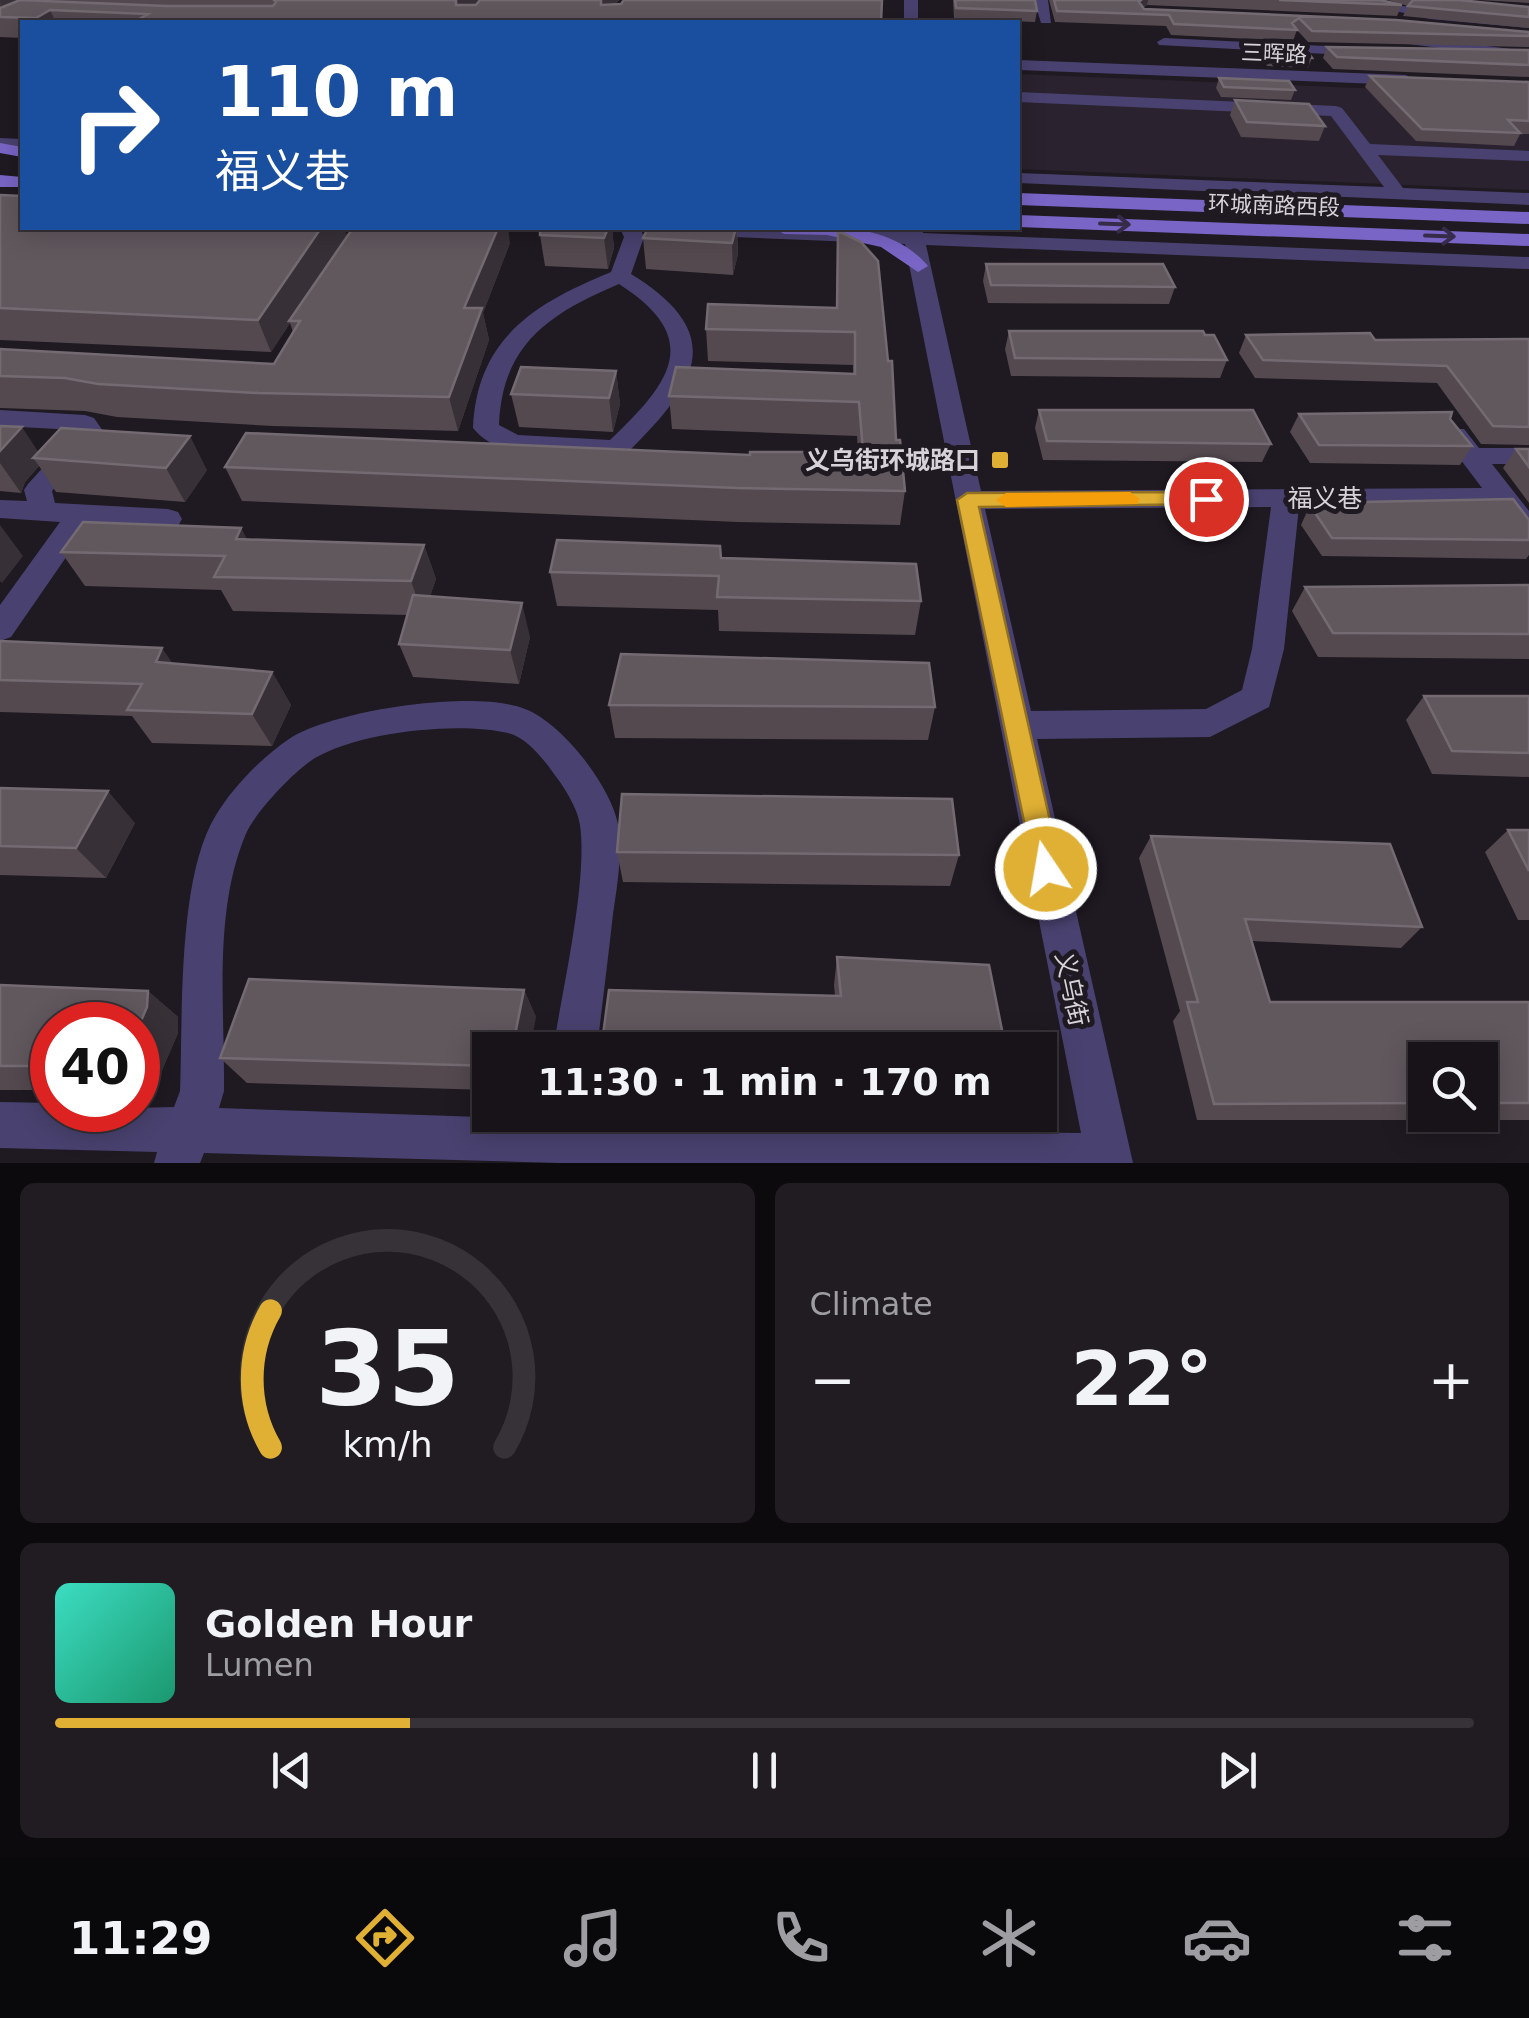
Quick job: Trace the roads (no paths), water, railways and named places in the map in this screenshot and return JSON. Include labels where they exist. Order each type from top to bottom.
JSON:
[{"type":"main road","points":[[1020,181],[1292,194],[1395,204]]},
{"type":"main road","name":"环城南路西段","points":[[1020,200],[1395,204],[1465,216],[1529,218]]},
{"type":"main road","name":"环城南路西段","points":[[1020,220],[1529,240]]},
{"type":"main road","points":[[832,230],[857,235]]},
{"type":"street","points":[[1041,0],[1046,20]]},
{"type":"street","points":[[1359,0],[1374,0]]},
{"type":"street","points":[[1359,0],[1400,12]]},
{"type":"street","points":[[1428,0],[1529,11]]},
{"type":"street","points":[[1341,8],[1400,12]]},
{"type":"street","points":[[1400,12],[1392,24],[1529,24]]},
{"type":"street","points":[[1448,23],[1529,36]]},
{"type":"street","points":[[1448,23],[1447,51],[1458,69]]},
{"type":"street","points":[[1307,29],[1341,72]]},
{"type":"street","points":[[1178,71],[1159,34],[1352,52],[1526,54]]},
{"type":"street","points":[[1352,52],[1376,36],[1447,51]]},
{"type":"street","name":"三晖路","points":[[1020,66],[1427,75]]},
{"type":"street","points":[[1020,97],[1336,111],[1365,149],[1395,204],[1447,196],[1529,199]]},
{"type":"street","points":[[1365,149],[1529,156]]},
{"type":"street","points":[[1447,196],[1465,216]]},
{"type":"street","points":[[620,276],[664,302],[679,321],[684,342],[680,366],[650,418],[616,449],[512,444],[486,428],[486,402],[517,332],[536,315],[620,276],[634,237],[631,230]]},
{"type":"street","points":[[717,230],[857,235],[914,243],[1529,263]]},
{"type":"street","name":"义乌街","points":[[914,243],[1109,1160]]},
{"type":"street","points":[[0,418],[85,423],[90,430],[38,490],[44,512]]},
{"type":"street","points":[[1529,456],[1464,445],[1514,502],[1529,530]]},
{"type":"street","points":[[1014,726],[1210,723],[1257,698],[1268,649],[1286,498]]},
{"type":"street","name":"福义巷","points":[[967,500],[1286,498],[1514,502]]},
{"type":"street","points":[[0,509],[168,519]]},
{"type":"street","points":[[0,628],[81,514]]},
{"type":"street","points":[[183,1146],[202,1091],[207,905],[228,828],[252,794],[303,748],[372,724],[435,714],[518,720],[554,746],[577,777],[599,823],[598,880],[577,1032]]},
{"type":"street","points":[[0,1125],[183,1146],[564,1139],[853,1158],[1109,1160]]},
{"type":"place","name":"义乌街环城路口","points":[[1000,460]]}]
